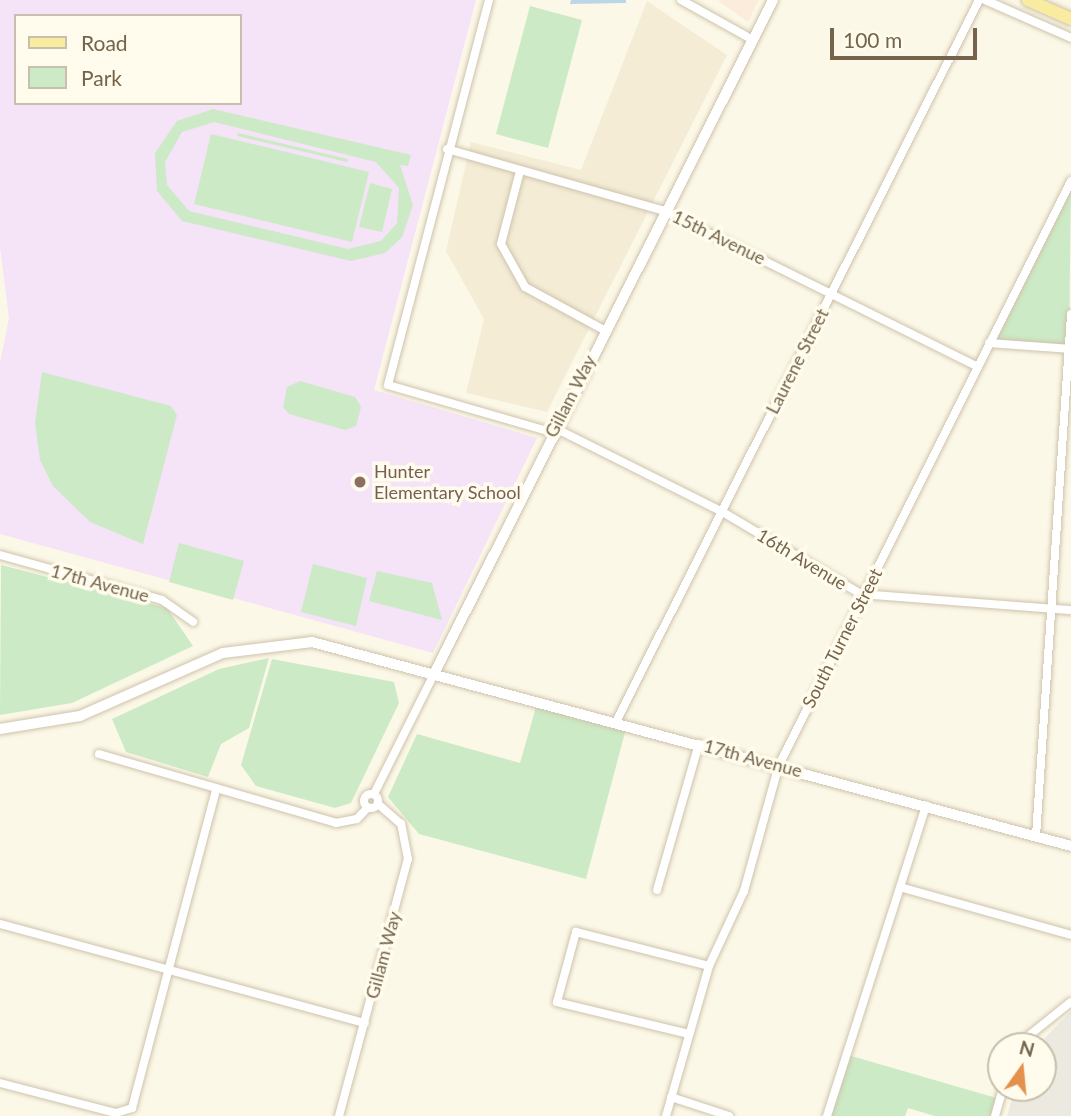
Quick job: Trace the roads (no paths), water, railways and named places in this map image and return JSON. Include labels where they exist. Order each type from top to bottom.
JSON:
[{"type":"main road","points":[[1028,0],[1071,19]]},
{"type":"street","points":[[447,149],[489,0]]},
{"type":"street","points":[[681,0],[753,40]]},
{"type":"street","name":"Gillam Way","points":[[368,807],[365,798],[374,794],[553,430],[773,0]]},
{"type":"street","name":"Laurene Street","points":[[616,722],[979,0]]},
{"type":"street","points":[[985,0],[1071,38]]},
{"type":"street","name":"15th Avenue","points":[[447,149],[664,211],[832,292],[975,366]]},
{"type":"street","name":"16th Avenue","points":[[447,149],[388,385],[553,430],[721,511],[861,593],[1071,610]]},
{"type":"street","points":[[520,171],[500,244],[525,287],[604,330]]},
{"type":"street","name":"South Turner Street","points":[[666,1116],[709,966],[744,891],[779,765],[861,593],[895,538],[975,366],[1071,181]]},
{"type":"street","points":[[1036,836],[1071,314]]},
{"type":"street","points":[[989,343],[1070,349]]},
{"type":"street","name":"17th Avenue","points":[[0,555],[162,600],[193,622]]},
{"type":"street","name":"17th Avenue","points":[[0,729],[80,716],[200,660],[268,643],[334,645],[1071,846]]},
{"type":"street","points":[[657,890],[699,744]]},
{"type":"street","points":[[99,754],[216,791],[340,824],[357,820],[368,807],[378,804],[374,794]]},
{"type":"street","points":[[0,1083],[116,1114],[127,1113],[134,1102],[216,791]]},
{"type":"street","name":"Gillam Way","points":[[339,1116],[408,854],[401,824],[378,804]]},
{"type":"street","points":[[827,1116],[903,888],[926,805]]},
{"type":"street","points":[[903,888],[1071,935]]},
{"type":"street","points":[[0,924],[365,1023]]},
{"type":"street","points":[[690,1034],[558,1002],[576,932],[709,966]]},
{"type":"street","points":[[1034,1032],[1071,1002]]},
{"type":"street","points":[[671,1097],[729,1116]]},
{"type":"water","points":[[571,0],[626,0],[626,3],[570,4]]},
{"type":"place","name":"Hunter Elementary School","points":[[360,482]]}]
